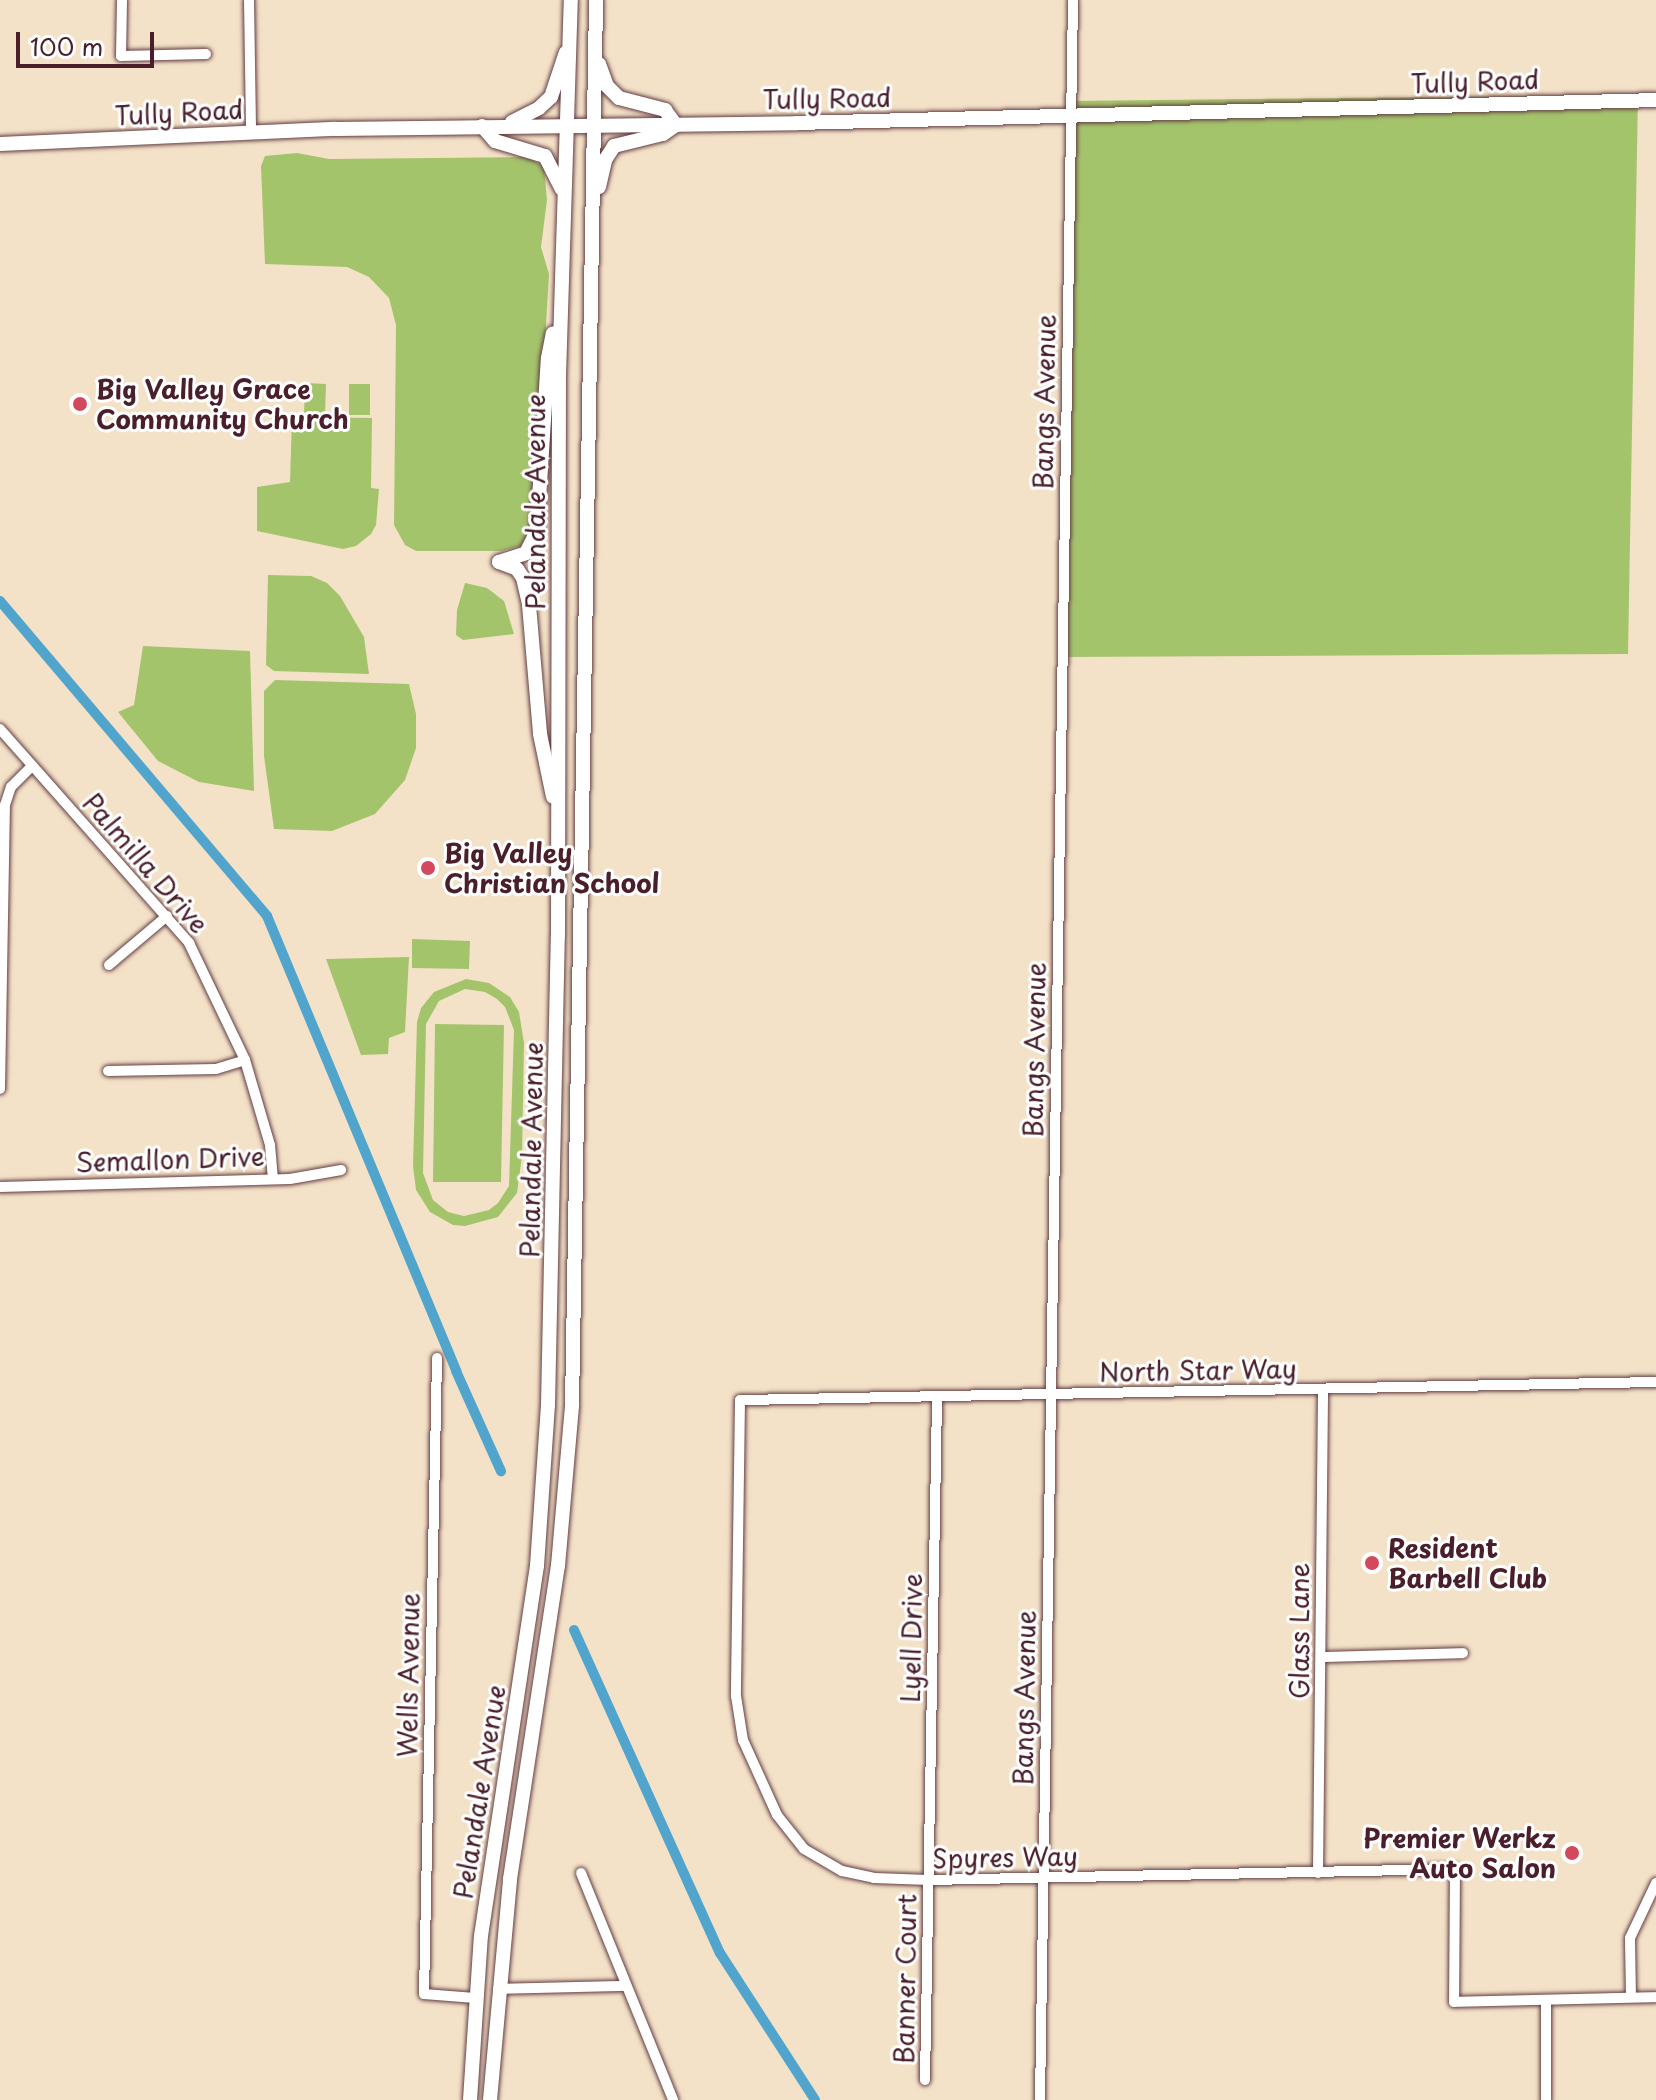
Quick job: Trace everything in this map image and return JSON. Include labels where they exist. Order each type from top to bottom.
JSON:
[{"type":"main road","name":"Pelandale Avenue","points":[[470,2100],[475,1998],[491,1864],[537,1566],[552,1316],[561,294],[571,0]]},
{"type":"main road","name":"Pelandale Avenue","points":[[490,2100],[510,1879],[558,1566],[573,1391],[596,0]]},
{"type":"main road","name":"Pelandale Avenue","points":[[482,126],[509,123],[547,101],[555,92],[563,55],[571,45]]},
{"type":"main road","name":"Pelandale Avenue","points":[[592,205],[605,160],[614,146],[663,134],[676,125],[665,110],[625,101],[615,95],[607,86],[595,53]]},
{"type":"main road","name":"Tully Road","points":[[0,144],[251,132],[567,124],[676,125],[1656,100]]},
{"type":"main road","name":"Pelandale Avenue","points":[[482,126],[495,141],[545,156],[564,196]]},
{"type":"main road","points":[[558,818],[540,734],[532,632],[523,578],[517,569],[499,562],[526,553],[537,531],[548,358],[561,294]]},
{"type":"street","points":[[122,0],[121,56],[206,54]]},
{"type":"street","points":[[249,0],[251,132]]},
{"type":"street","name":"Bangs Avenue","points":[[1040,2100],[1073,0]]},
{"type":"street","name":"Palmilla Drive","points":[[0,729],[167,916],[198,958],[245,1060],[270,1145],[273,1178]]},
{"type":"street","points":[[0,1089],[5,805],[11,787],[32,766]]},
{"type":"street","points":[[109,965],[167,916]]},
{"type":"street","points":[[108,1071],[216,1069],[245,1060]]},
{"type":"street","name":"Semallon Drive","points":[[0,1187],[306,1178],[341,1170]]},
{"type":"street","name":"Wells Avenue","points":[[437,1358],[424,1994],[475,1998]]},
{"type":"street","name":"North Star Way","points":[[740,1400],[1656,1382]]},
{"type":"street","name":"Glass Lane","points":[[1318,1873],[1323,1390]]},
{"type":"street","name":"Lyell Drive","points":[[929,1880],[937,1398]]},
{"type":"street","name":"Spyres Way","points":[[740,1400],[736,1696],[743,1740],[777,1815],[796,1841],[813,1855],[842,1871],[864,1877],[929,1880],[1455,1869],[1454,2002],[1546,2002]]},
{"type":"street","points":[[1321,1657],[1463,1653]]},
{"type":"street","points":[[581,1873],[673,2100]]},
{"type":"street","name":"Banner Court","points":[[925,2080],[929,1880]]},
{"type":"street","points":[[1631,1997],[1630,1938],[1656,1883]]},
{"type":"street","points":[[498,1989],[625,1986]]},
{"type":"street","points":[[1546,2100],[1546,2002],[1552,1998],[1656,1997]]},
{"type":"green space","points":[[1638,95],[1628,654],[1062,657],[1067,101]]},
{"type":"green space","points":[[297,153],[329,159],[527,157],[544,167],[547,200],[541,247],[549,274],[534,527],[524,545],[501,551],[416,551],[405,545],[394,525],[396,325],[389,298],[369,277],[347,267],[265,264],[261,166],[265,156]]},
{"type":"green space","points":[[305,383],[326,384],[325,415],[304,415]]},
{"type":"green space","points":[[349,384],[370,384],[370,415],[349,415]]},
{"type":"green space","points":[[292,417],[372,418],[371,488],[379,489],[376,525],[371,534],[356,546],[343,549],[257,531],[257,487],[290,482]]},
{"type":"green space","points":[[268,575],[311,576],[327,583],[340,596],[364,637],[369,674],[274,671],[266,665]]},
{"type":"green space","points":[[465,583],[487,588],[504,601],[514,634],[463,640],[456,635],[457,610]]},
{"type":"green space","points":[[143,646],[250,651],[254,791],[199,782],[158,761],[118,712],[134,705]]},
{"type":"green space","points":[[275,680],[409,684],[416,714],[416,748],[405,780],[375,814],[332,831],[274,829],[264,756],[264,691]]},
{"type":"green space","points":[[412,939],[470,941],[469,969],[412,968]]},
{"type":"green space","points":[[409,957],[405,1032],[389,1038],[388,1054],[361,1055],[326,959]]},
{"type":"green space","points":[[466,979],[489,983],[510,997],[519,1012],[524,1043],[522,1156],[517,1193],[498,1217],[465,1226],[453,1225],[430,1212],[416,1190],[413,1166],[417,1022],[421,1008],[434,992]],"holes":[[[465,989],[485,992],[505,1007],[514,1030],[509,1186],[498,1203],[489,1210],[464,1216],[448,1212],[433,1200],[423,1173],[426,1024],[439,1001]]]},
{"type":"green space","points":[[435,1024],[504,1025],[501,1182],[433,1182]]},
{"type":"waterway","points":[[0,601],[267,916],[456,1371],[501,1471]]},
{"type":"waterway","points":[[574,1630],[720,1953],[815,2100]]},
{"type":"place","name":"Big Valley Grace Community Church","points":[[80,404]]},
{"type":"place","name":"Big Valley Christian School","points":[[428,868]]},
{"type":"place","name":"Resident Barbell Club","points":[[1372,1563]]},
{"type":"place","name":"Premier Werkz Auto Salon","points":[[1572,1853]]}]
